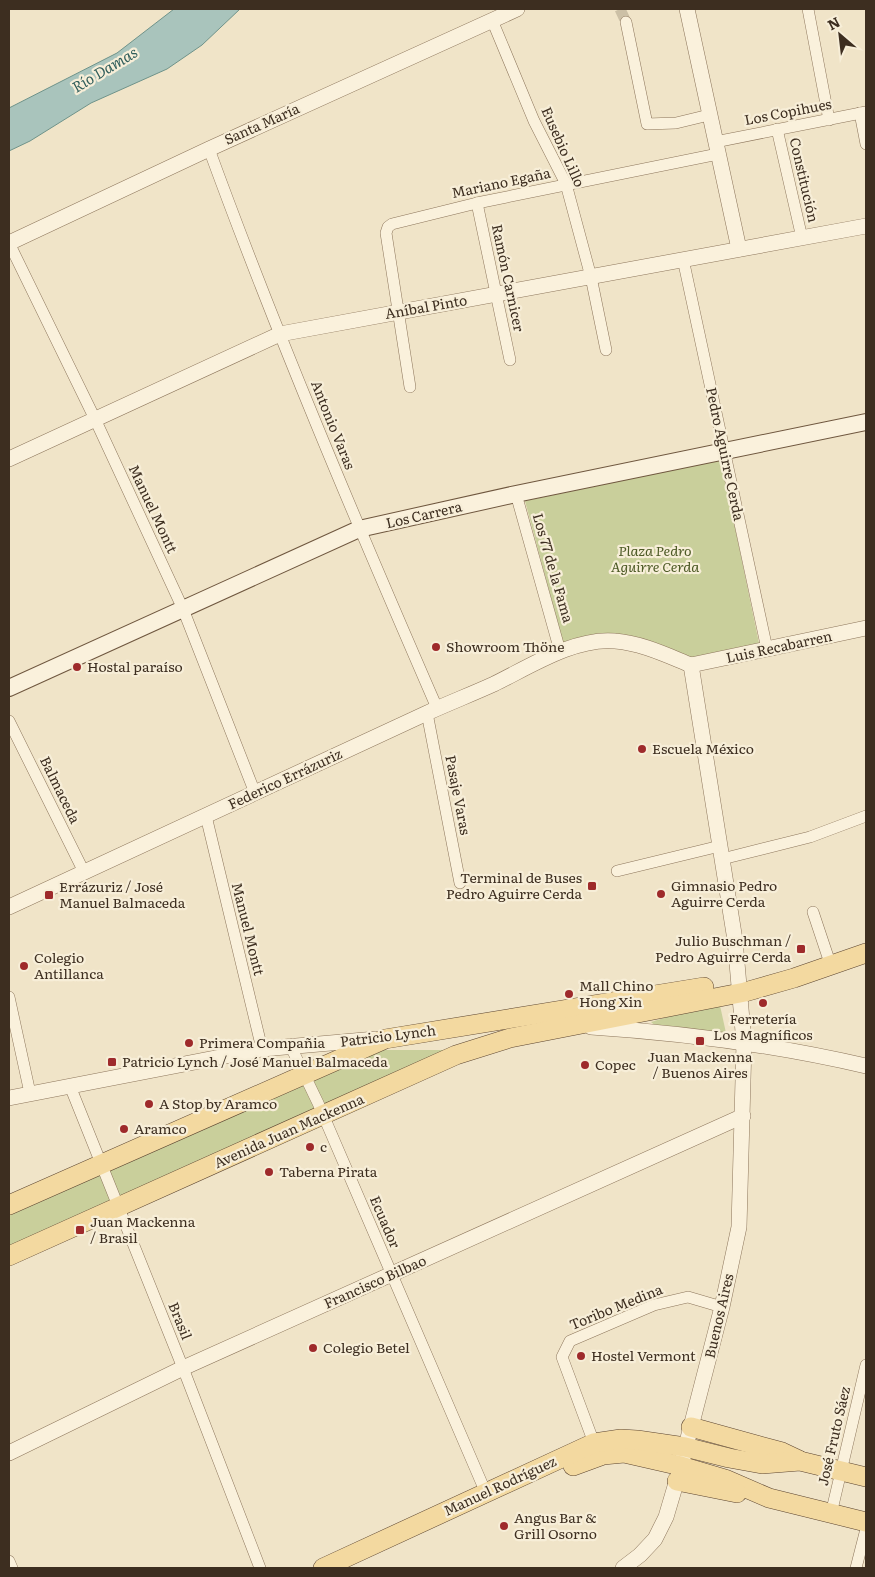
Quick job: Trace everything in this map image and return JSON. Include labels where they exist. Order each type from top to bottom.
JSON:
[{"type":"main road","name":"Los Carrera","points":[[9,688],[359,529],[724,450],[866,422]]},
{"type":"main road","points":[[741,989],[786,970],[828,957],[866,942]]},
{"type":"main road","points":[[741,989],[810,973],[866,952]]},
{"type":"main road","name":"Avenida Juan Mackenna","points":[[9,1256],[456,1055],[510,1038],[576,1026],[741,989]]},
{"type":"main road","name":"Patricio Lynch","points":[[385,1039],[741,989]]},
{"type":"main road","points":[[9,1205],[385,1039]]},
{"type":"main road","points":[[691,1427],[782,1452],[800,1461],[866,1477]]},
{"type":"main road","name":"Manuel Rodríguez","points":[[323,1568],[594,1444],[621,1439],[686,1447],[762,1464],[800,1461]]},
{"type":"main road","name":"Manuel Rodríguez","points":[[352,1568],[595,1457],[624,1453],[679,1473],[705,1488],[769,1498],[866,1522]]},
{"type":"street","name":"Santa María","points":[[9,243],[209,149],[518,9]]},
{"type":"street","points":[[687,9],[739,249]]},
{"type":"street","points":[[808,9],[829,120]]},
{"type":"street","name":"Eusebio Lillo","points":[[492,20],[534,121],[566,184],[590,277],[606,350]]},
{"type":"street","points":[[626,22],[647,124],[676,123],[709,115]]},
{"type":"street","points":[[863,113],[866,144]]},
{"type":"street","name":"Los Copihues","points":[[717,148],[778,129],[863,113]]},
{"type":"street","name":"Constitución","points":[[778,129],[802,238]]},
{"type":"street","name":"Mariano Egaña","points":[[397,312],[386,234],[388,227],[392,224],[717,148]]},
{"type":"street","name":"Antonio Varas","points":[[209,149],[280,334],[432,711]]},
{"type":"street","name":"Ramón Carnicer","points":[[477,203],[510,360]]},
{"type":"street","name":"Aníbal Pinto","points":[[9,459],[280,334],[866,226]]},
{"type":"street","name":"Manuel Montt","points":[[9,243],[95,419],[183,609],[255,793]]},
{"type":"street","name":"Pedro Aguirre Cerda","points":[[684,259],[767,649]]},
{"type":"street","points":[[397,312],[410,386]]},
{"type":"street","name":"Los 77 de la Fama","points":[[516,494],[560,651]]},
{"type":"street","name":"Luis Recabarren","points":[[691,665],[866,628]]},
{"type":"street","name":"Federico Errázuriz","points":[[9,907],[490,686],[560,651],[588,643],[614,640],[644,646],[691,665]]},
{"type":"street","points":[[691,665],[735,940],[741,989]]},
{"type":"street","name":"Pasaje Varas","points":[[432,711],[460,883]]},
{"type":"street","name":"Balmaceda","points":[[9,721],[84,872]]},
{"type":"street","name":"Manuel Montt","points":[[206,816],[262,1049]]},
{"type":"street","points":[[617,871],[810,836],[866,816]]},
{"type":"street","points":[[813,912],[828,957]]},
{"type":"street","name":"Buenos Aires","points":[[623,1568],[640,1555],[655,1539],[666,1517],[722,1307],[739,1227],[744,1043],[748,1026],[741,989]]},
{"type":"street","points":[[9,998],[30,1093]]},
{"type":"street","name":"Avenida Juan Mackenna","points":[[576,1026],[628,1029],[744,1043],[866,1066]]},
{"type":"street","name":"Patricio Lynch","points":[[9,1098],[262,1049],[385,1039]]},
{"type":"street","name":"Ecuador","points":[[291,1047],[486,1493]]},
{"type":"street","name":"Brasil","points":[[70,1086],[183,1368],[260,1568]]},
{"type":"street","name":"Francisco Bilbao","points":[[9,1452],[183,1368],[743,1116]]},
{"type":"street","name":"Toribo Medina","points":[[594,1444],[562,1356],[570,1341],[654,1305],[688,1297],[722,1307]]},
{"type":"street","name":"José Fruto Sáez","points":[[831,1514],[866,1365]]},
{"type":"street","points":[[856,1568],[866,1529]]},
{"type":"street","points":[[9,1561],[12,1568]]},
{"type":"green space","name":"Plaza Pedro Aguirre Cerda","points":[[721,460],[760,648],[692,661],[645,643],[564,646],[525,501]]},
{"type":"green space","points":[[719,1001],[726,1033],[660,1030],[651,1022]]},
{"type":"green space","points":[[365,1050],[457,1050],[9,1254],[9,1209]]},
{"type":"water","name":"Río Damas","points":[[174,9],[240,9],[202,45],[167,69],[91,103],[30,141],[9,151],[9,108],[117,53]]},
{"type":"tunnel","points":[[620,9],[626,22]]},
{"type":"place","name":"Showroom Thöne","points":[[436,647]]},
{"type":"place","name":"Hostal paraíso","points":[[77,667]]},
{"type":"place","name":"Escuela México","points":[[642,749]]},
{"type":"place","name":"Terminal de Buses Pedro Aguirre Cerda","points":[[592,886]]},
{"type":"place","name":"Gimnasio Pedro Aguirre Cerda","points":[[661,894]]},
{"type":"place","name":"Errázuriz / José Manuel Balmaceda","points":[[49,895]]},
{"type":"place","name":"Julio Buschman / Pedro Aguirre Cerda","points":[[801,949]]},
{"type":"place","name":"Colegio Antillanca","points":[[24,966]]},
{"type":"place","name":"Mall Chino Hong Xin","points":[[569,994]]},
{"type":"place","name":"Ferretería Los Magníficos","points":[[763,1003]]},
{"type":"place","name":"Juan Mackenna / Buenos Aires","points":[[700,1041]]},
{"type":"place","name":"Primera Compañia","points":[[189,1043]]},
{"type":"place","name":"Patricio Lynch / José Manuel Balmaceda","points":[[112,1062]]},
{"type":"place","name":"Copec","points":[[585,1065]]},
{"type":"place","name":"A Stop by Aramco","points":[[149,1104]]},
{"type":"place","name":"Aramco","points":[[124,1129]]},
{"type":"place","name":"c","points":[[310,1147]]},
{"type":"place","name":"Taberna Pirata","points":[[269,1172]]},
{"type":"place","name":"Juan Mackenna / Brasil","points":[[80,1230]]},
{"type":"place","name":"Colegio Betel","points":[[313,1348]]},
{"type":"place","name":"Hostel Vermont","points":[[581,1356]]},
{"type":"place","name":"Angus Bar & Grill Osorno","points":[[504,1526]]}]
